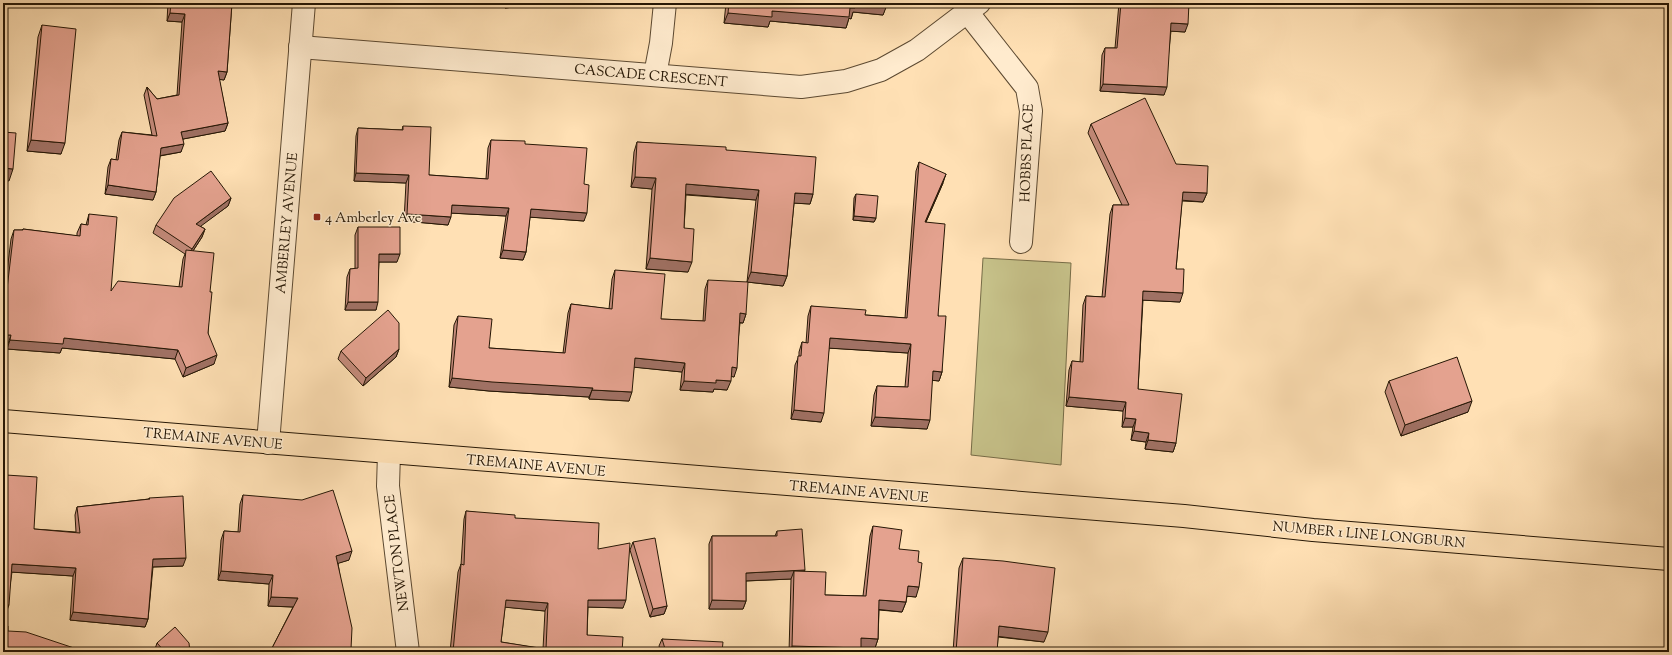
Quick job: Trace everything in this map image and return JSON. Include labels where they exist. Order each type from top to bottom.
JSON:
[{"type":"main road","name":"TREMAINE AVENUE","points":[[3,421],[1068,508]]},
{"type":"main road","name":"NUMBER 1 LINE LONGBURN","points":[[1068,508],[1184,516],[1313,530],[1669,559]]},
{"type":"street","name":"AMBERLEY AVENUE","points":[[268,443],[304,3]]},
{"type":"street","points":[[655,75],[665,3]]},
{"type":"street","name":"CASCADE CRESCENT","points":[[300,46],[801,86],[846,81],[881,70],[917,50],[974,8]]},
{"type":"street","name":"HOBBS PLACE","points":[[974,8],[1027,88],[1031,111],[1021,242]]},
{"type":"street","name":"NEWTON PLACE","points":[[389,453],[388,486],[408,652]]},
{"type":"shaded area","points":[[983,258],[1071,263],[1061,465],[971,455]]},
{"type":"building","points":[[171,3],[232,3],[227,72],[218,71],[228,123],[181,132],[184,144],[161,148],[156,192],[108,185],[111,159],[118,160],[122,132],[157,136],[147,87],[157,99],[179,95],[185,14],[170,13]]},
{"type":"building","points":[[729,3],[855,3],[855,8],[850,8],[849,17],[772,11],[772,17],[728,13]]},
{"type":"building","points":[[868,3],[887,3],[887,5]]},
{"type":"building","points":[[1121,3],[1189,3],[1188,24],[1171,23],[1167,87],[1103,84],[1105,48],[1117,48]]},
{"type":"building","points":[[42,25],[76,29],[65,143],[31,140]]},
{"type":"building","points":[[1145,98],[1176,164],[1208,166],[1207,193],[1183,192],[1176,269],[1184,269],[1183,293],[1143,291],[1138,389],[1182,394],[1176,443],[1148,440],[1149,433],[1134,431],[1136,419],[1125,418],[1126,402],[1069,397],[1072,361],[1083,362],[1086,296],[1105,297],[1113,205],[1129,205],[1091,124]]},
{"type":"building","points":[[403,126],[431,127],[429,175],[488,179],[491,140],[525,141],[525,144],[587,148],[584,184],[589,185],[587,213],[531,209],[526,252],[503,250],[509,208],[452,205],[451,217],[407,214],[409,175],[356,173],[358,128],[403,130]]},
{"type":"building","points":[[3,132],[16,133],[13,169],[3,168]]},
{"type":"building","points":[[637,142],[726,147],[726,150],[816,157],[813,194],[795,193],[787,276],[751,272],[759,190],[686,184],[684,228],[694,229],[692,262],[650,258],[656,178],[635,177]]},
{"type":"building","points":[[919,162],[946,174],[925,222],[945,224],[938,316],[946,316],[942,372],[933,371],[930,420],[875,417],[877,386],[908,387],[911,344],[830,338],[824,413],[794,410],[798,356],[801,356],[802,342],[808,343],[811,306],[866,310],[865,315],[907,318]]},
{"type":"building","points":[[211,171],[231,198],[196,224],[205,229],[192,249],[156,225],[174,198]]},
{"type":"building","points":[[856,194],[878,196],[876,218],[854,216]]},
{"type":"building","points":[[89,214],[117,217],[111,291],[118,281],[182,287],[186,250],[214,253],[208,333],[217,355],[186,368],[178,350],[64,338],[63,344],[10,340],[11,335],[3,335],[3,289],[7,289],[14,230],[23,229],[80,236],[81,224],[88,225]]},
{"type":"building","points":[[358,227],[400,227],[400,254],[379,254],[378,302],[348,302],[350,269],[358,268]]},
{"type":"building","points":[[615,270],[665,274],[661,319],[705,321],[708,280],[748,282],[746,314],[740,313],[737,368],[732,367],[731,381],[716,380],[716,383],[684,381],[685,363],[635,358],[632,392],[452,378],[458,316],[492,319],[489,348],[565,353],[571,304],[612,309]]},
{"type":"building","points":[[388,310],[399,323],[399,349],[366,378],[341,351]]},
{"type":"building","points":[[1457,357],[1472,401],[1405,425],[1389,381]]},
{"type":"building","points":[[6,475],[37,477],[34,529],[80,533],[77,507],[150,499],[149,498],[183,496],[186,558],[153,559],[148,619],[73,612],[76,568],[12,564],[9,605],[3,605],[3,492],[5,492]]},
{"type":"building","points":[[333,490],[352,551],[336,556],[352,628],[351,649],[332,648],[330,652],[270,652],[298,598],[271,597],[273,575],[221,571],[224,531],[240,532],[243,495],[302,500]]},
{"type":"building","points":[[466,511],[515,515],[515,518],[599,523],[598,549],[630,543],[626,600],[588,600],[587,635],[623,637],[622,652],[453,652],[461,564],[464,565]],"holes":[[[506,600],[548,603],[546,649],[501,642]]]},
{"type":"building","points":[[873,526],[902,530],[899,549],[919,551],[918,562],[922,563],[919,587],[908,586],[906,602],[879,600],[878,639],[861,638],[861,648],[792,646],[794,571],[826,572],[825,595],[866,596]]},
{"type":"building","points":[[802,529],[805,570],[746,573],[746,601],[712,600],[712,536],[777,536],[777,531]]},
{"type":"building","points":[[655,538],[667,606],[653,609],[633,542]]},
{"type":"building","points":[[963,558],[1003,561],[1055,568],[1048,632],[999,626],[997,652],[956,652]]},
{"type":"building","points":[[3,624],[8,626],[8,631],[26,632],[86,652],[3,652]]},
{"type":"building","points":[[175,627],[189,643],[190,652],[165,652],[157,643]]},
{"type":"building","points":[[662,639],[723,642],[722,652],[666,652]]},
{"type":"building","points":[[1074,648],[1075,652],[1047,652],[1047,651]]},
{"type":"place","name":"4 Amberley Ave","points":[[317,217]]}]
